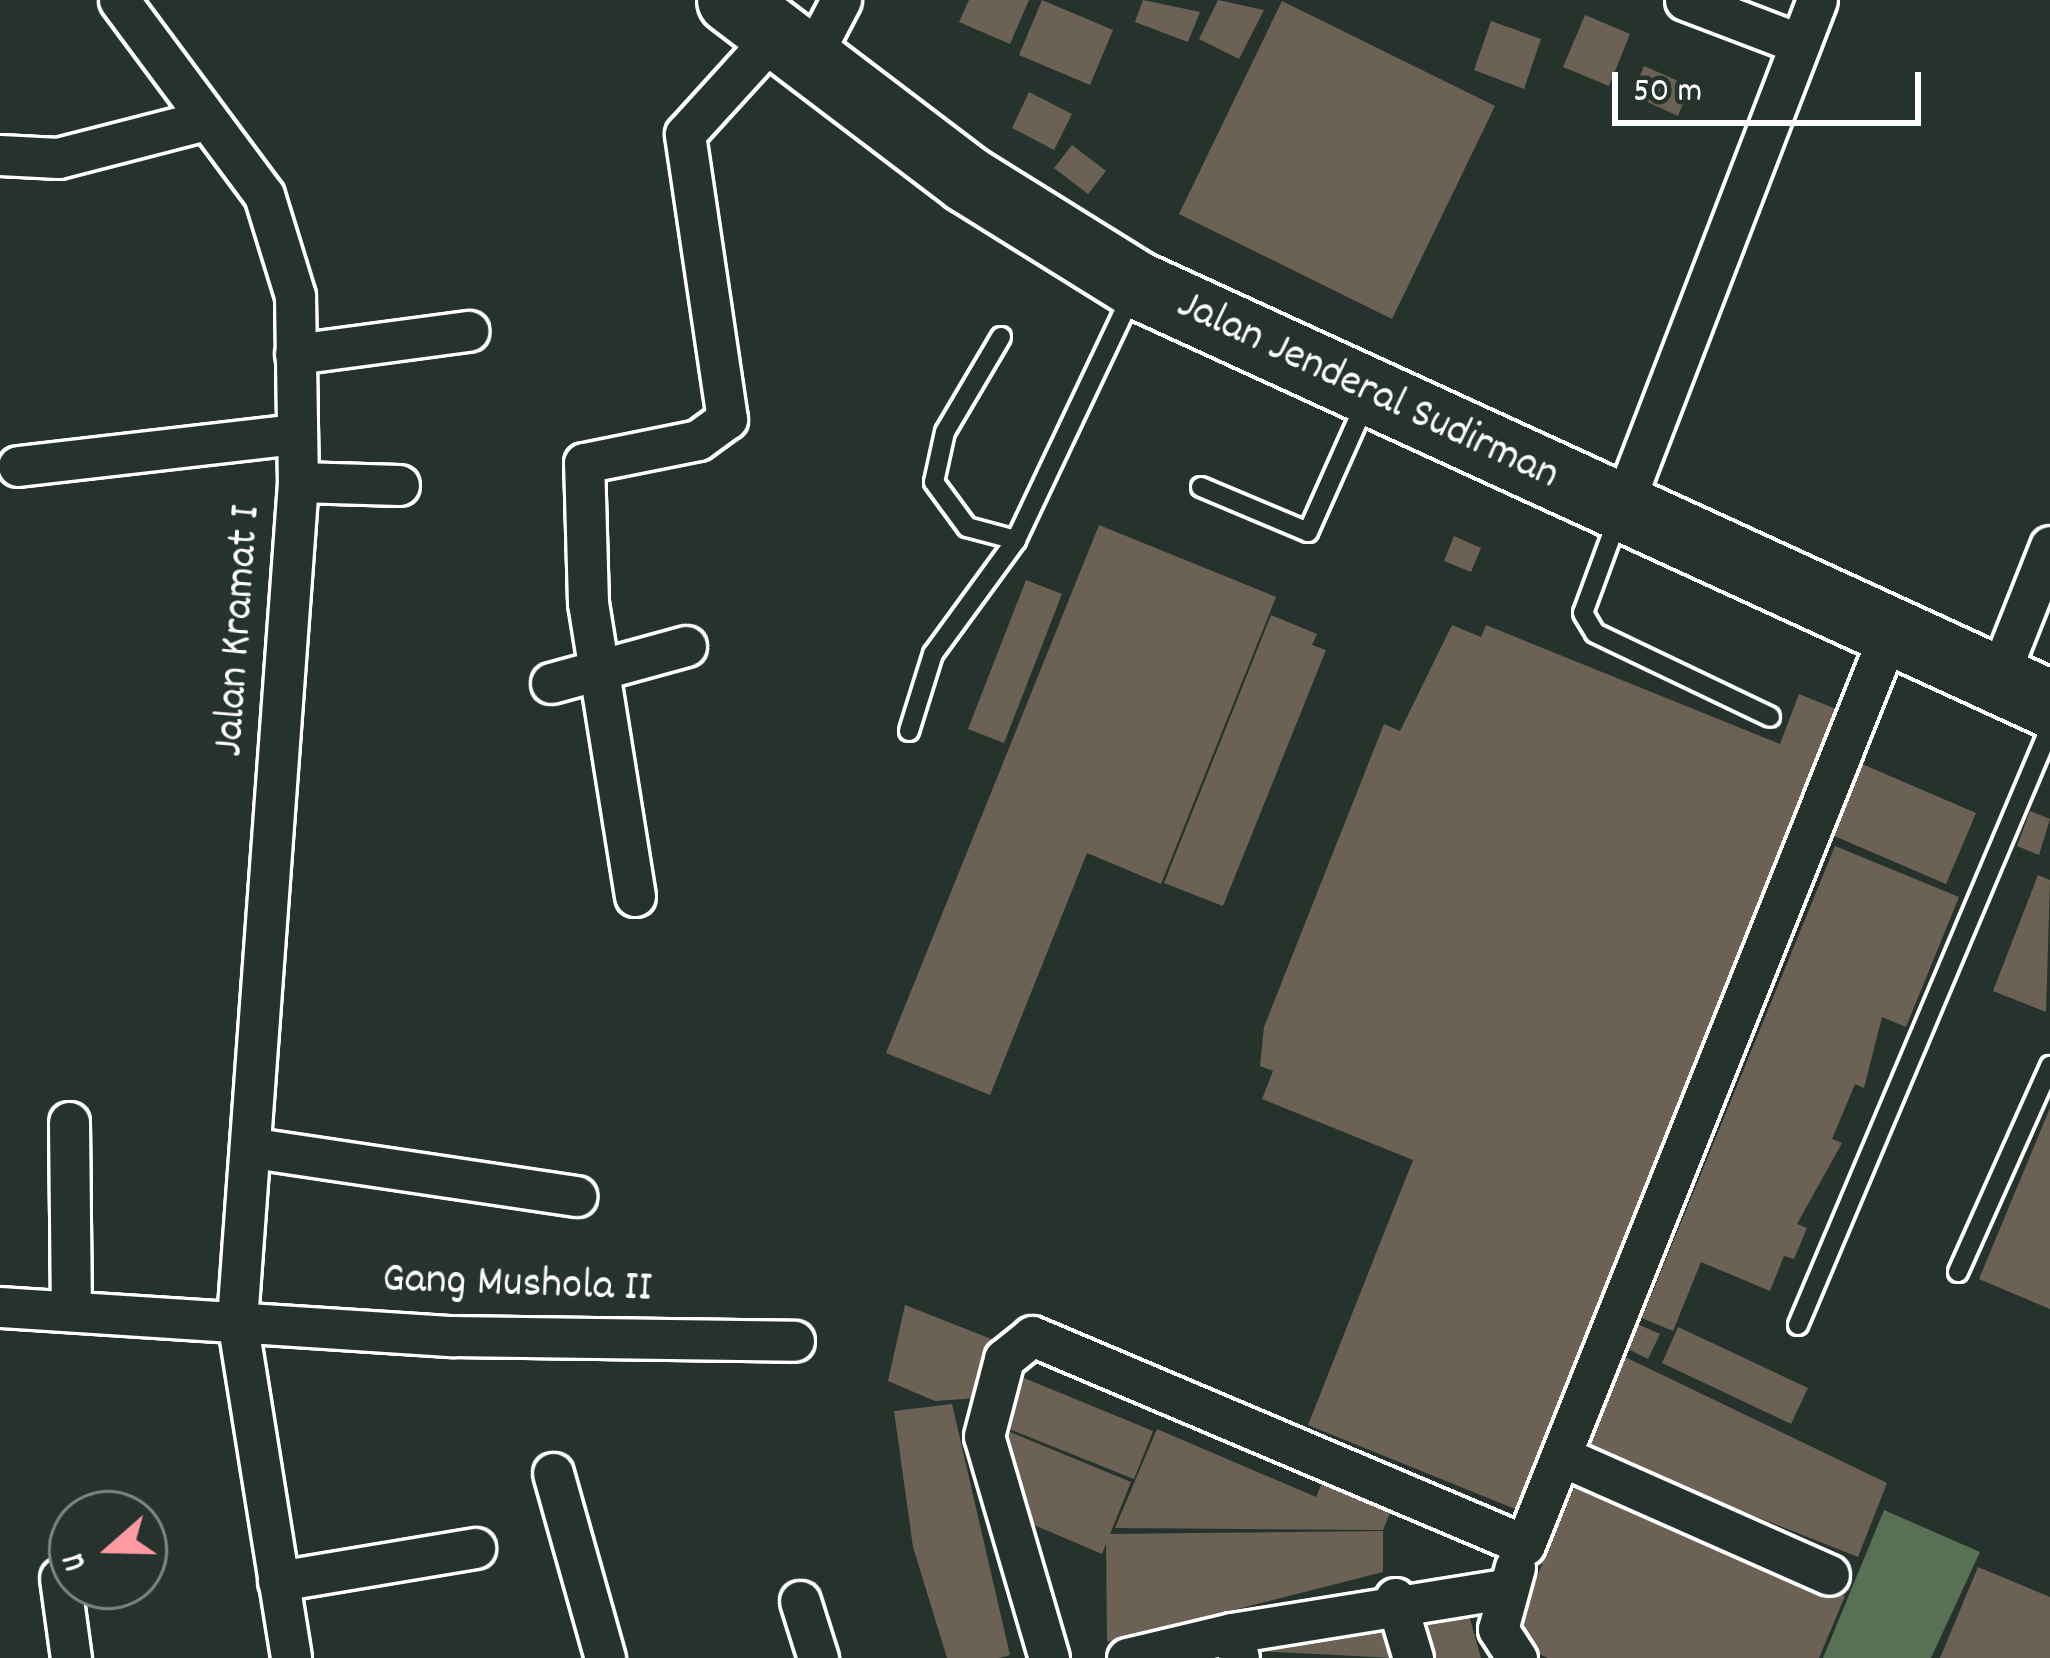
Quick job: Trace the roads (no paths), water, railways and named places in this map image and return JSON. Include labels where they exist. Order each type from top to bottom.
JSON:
[{"type":"highway","name":"Jalan Jenderal Sudirman","points":[[772,31],[968,180],[1137,285],[1368,397],[2023,692]]},
{"type":"street","name":"Jalan Kramat I","points":[[119,0],[279,224],[295,354],[298,482],[254,1148],[237,1321],[291,1658]]},
{"type":"street","points":[[635,896],[588,603],[584,464],[698,440],[727,419],[685,134],[772,31],[841,0]]},
{"type":"street","points":[[1685,0],[1800,44]]},
{"type":"street","points":[[1622,510],[1817,0]]},
{"type":"street","points":[[0,155],[58,158],[202,121]]},
{"type":"street","points":[[295,354],[468,331]]},
{"type":"street","points":[[19,466],[296,434]]},
{"type":"street","points":[[298,482],[399,485]]},
{"type":"street","points":[[2023,692],[2050,545]]},
{"type":"street","points":[[1517,1658],[1498,1640],[1505,1588],[1890,632]]},
{"type":"street","points":[[551,683],[686,646]]},
{"type":"street","points":[[69,1122],[71,1306]]},
{"type":"street","points":[[254,1148],[576,1196]]},
{"type":"street","name":"Gang Mushola II","points":[[0,1306],[71,1306],[237,1321],[794,1341]]},
{"type":"street","points":[[1049,1658],[984,1436],[1004,1359],[1032,1336],[1525,1545]]},
{"type":"street","points":[[1561,1456],[1829,1575]]},
{"type":"street","points":[[553,1473],[605,1658]]},
{"type":"street","points":[[278,1581],[475,1549]]},
{"type":"street","points":[[1127,1658],[1235,1646],[1395,1598],[1505,1588]]},
{"type":"street","points":[[1395,1598],[1413,1658]]},
{"type":"street","points":[[800,1600],[818,1658]]},
{"type":"street","points":[[65,1610],[71,1658]]},
{"type":"lane","points":[[909,731],[933,653],[1016,539],[1137,285]]},
{"type":"lane","points":[[1000,338],[945,432],[934,482],[967,527],[1016,539]]},
{"type":"lane","points":[[1201,487],[1308,532],[1368,397]]},
{"type":"lane","points":[[1622,510],[1583,613],[1594,633],[1770,717]]},
{"type":"lane","points":[[1798,1325],[2050,728]]},
{"type":"lane","points":[[1958,1272],[2050,1066]]}]
